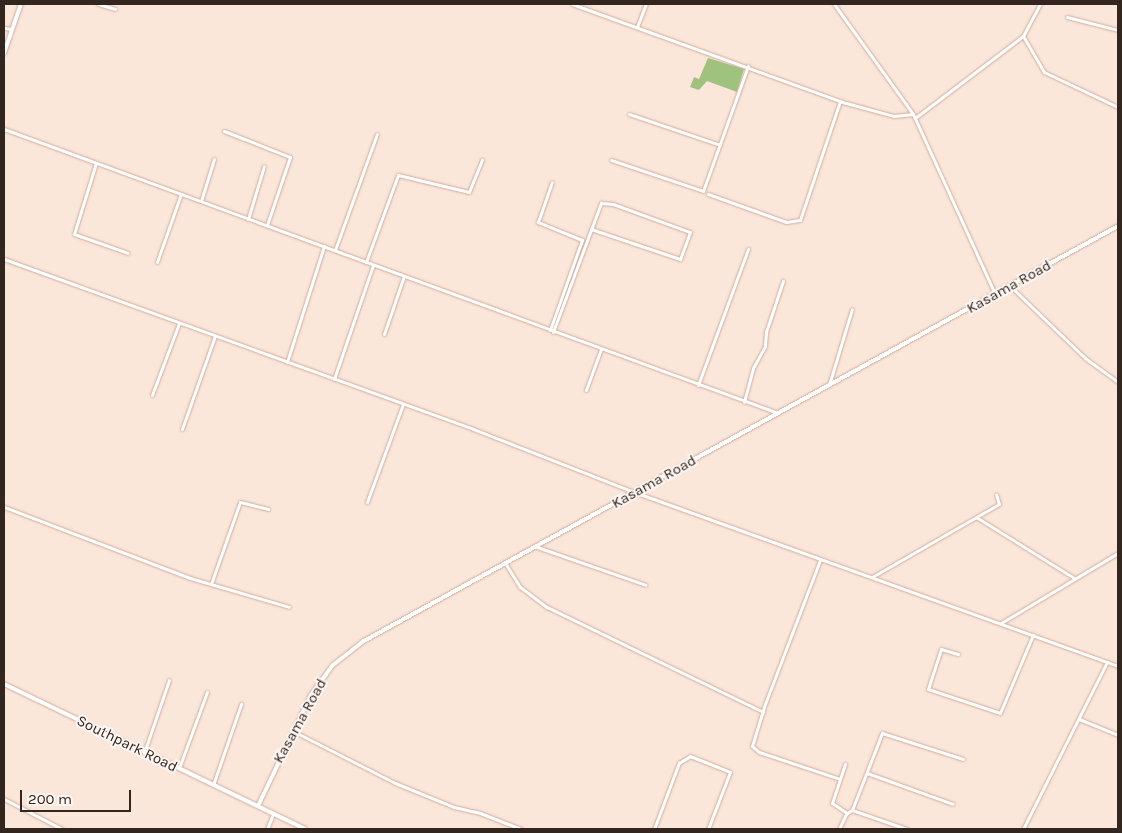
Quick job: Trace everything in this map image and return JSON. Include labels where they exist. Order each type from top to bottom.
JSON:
[{"type":"street","points":[[4,53],[21,4]]},
{"type":"street","points":[[98,4],[115,9]]},
{"type":"street","points":[[572,4],[748,66],[840,101],[894,116],[914,116],[1024,36],[1040,4]]},
{"type":"street","points":[[637,27],[646,4]]},
{"type":"street","points":[[834,4],[914,116],[995,294]]},
{"type":"street","points":[[1067,17],[1118,30]]},
{"type":"street","points":[[4,28],[12,29]]},
{"type":"street","points":[[1024,36],[1044,72],[1118,107]]},
{"type":"street","points":[[611,160],[701,192],[748,66]]},
{"type":"street","points":[[708,194],[786,222],[800,220],[840,101]]},
{"type":"street","points":[[629,114],[720,145]]},
{"type":"street","points":[[4,129],[778,414]]},
{"type":"street","points":[[224,131],[290,157],[267,225]]},
{"type":"street","points":[[335,250],[377,134]]},
{"type":"street","points":[[201,202],[214,159]]},
{"type":"street","points":[[366,262],[398,175],[469,192],[482,160]]},
{"type":"street","points":[[96,163],[74,234],[128,254]]},
{"type":"street","points":[[248,219],[264,166]]},
{"type":"street","points":[[551,331],[582,240],[538,222],[552,182]]},
{"type":"street","points":[[157,262],[181,194]]},
{"type":"street","points":[[551,331],[599,204],[606,202],[690,232],[680,259],[591,229]]},
{"type":"street","name":"Kasama Road","points":[[258,806],[292,731],[311,695],[340,658],[362,642],[1118,226]]},
{"type":"street","points":[[287,362],[324,246]]},
{"type":"street","points":[[698,385],[748,250]]},
{"type":"street","points":[[4,259],[403,404],[820,560],[1118,666]]},
{"type":"street","points":[[334,379],[373,264]]},
{"type":"street","points":[[384,334],[404,276]]},
{"type":"street","points":[[744,402],[753,368],[765,346],[766,332],[783,281]]},
{"type":"street","points":[[1010,286],[1086,358],[1118,382]]},
{"type":"street","points":[[829,386],[852,309]]},
{"type":"street","points":[[152,395],[179,323]]},
{"type":"street","points":[[182,429],[215,336]]},
{"type":"street","points":[[586,390],[601,349]]},
{"type":"street","points":[[367,502],[403,404]]},
{"type":"street","points":[[871,577],[999,504],[996,494]]},
{"type":"street","points":[[210,584],[240,502],[268,509]]},
{"type":"street","points":[[4,507],[210,584],[289,607]]},
{"type":"street","points":[[976,517],[1074,578]]},
{"type":"street","points":[[537,546],[646,585]]},
{"type":"street","points":[[1000,624],[1118,553]]},
{"type":"street","points":[[820,560],[753,742],[754,748],[840,779]]},
{"type":"street","points":[[505,563],[520,587],[547,607],[763,712]]},
{"type":"street","points":[[958,654],[941,649],[928,689],[1000,713],[1033,635]]},
{"type":"street","points":[[1023,829],[1107,662]]},
{"type":"street","points":[[144,752],[169,680]]},
{"type":"street","name":"Southpark Road","points":[[4,684],[305,829]]},
{"type":"street","points":[[178,769],[206,692]]},
{"type":"street","points":[[212,785],[241,704]]},
{"type":"street","points":[[1079,719],[1118,735]]},
{"type":"street","points":[[292,731],[395,783],[454,807],[480,813],[521,829]]},
{"type":"street","points":[[839,829],[847,813],[852,810],[882,733],[963,759]]},
{"type":"street","points":[[654,829],[679,763],[690,756],[730,772],[708,829]]},
{"type":"street","points":[[845,764],[832,803],[847,813]]},
{"type":"street","points":[[866,773],[953,804]]},
{"type":"street","points":[[4,799],[62,829]]},
{"type":"street","points":[[852,810],[907,829]]},
{"type":"street","points":[[267,829],[272,814]]},
{"type":"green space","points":[[708,58],[744,69],[737,92],[707,81],[699,90],[690,87],[694,77],[699,79]]}]
